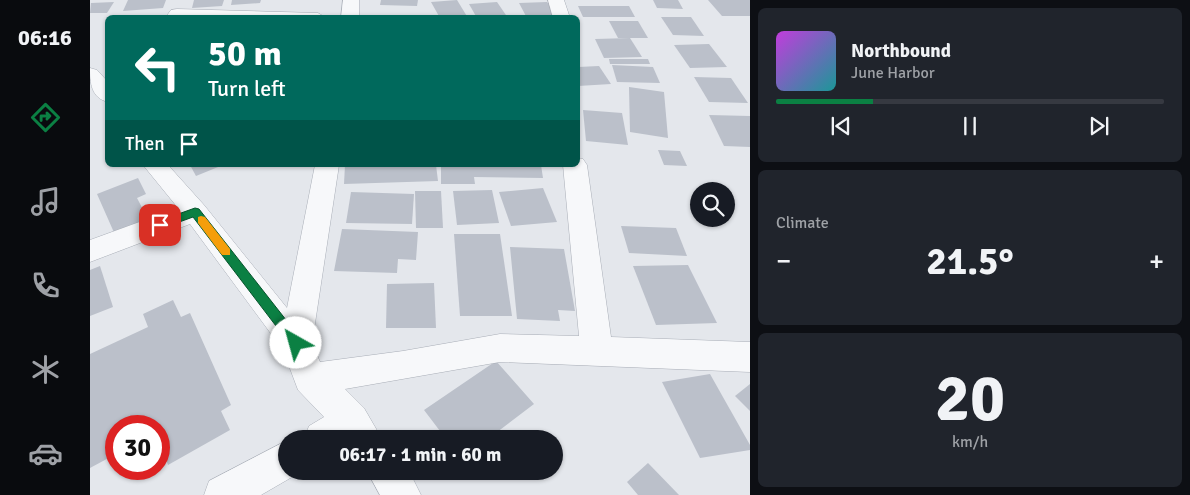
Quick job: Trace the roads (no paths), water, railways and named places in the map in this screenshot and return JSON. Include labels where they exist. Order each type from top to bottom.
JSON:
[{"type":"street","points":[[350,15],[351,0]]},
{"type":"street","points":[[556,0],[561,15]]},
{"type":"street","points":[[176,15],[212,15]]},
{"type":"street","points":[[90,74],[105,92]]},
{"type":"street","points":[[157,167],[195,212],[296,343],[310,379],[358,430]]},
{"type":"street","points":[[296,343],[327,167]]},
{"type":"street","points":[[575,167],[597,351]]},
{"type":"street","points":[[90,251],[195,212]]},
{"type":"street","points":[[310,379],[403,366],[500,348],[741,355],[750,358]]},
{"type":"street","points":[[223,495],[278,464]]},
{"type":"street","points":[[392,480],[402,495]]}]
